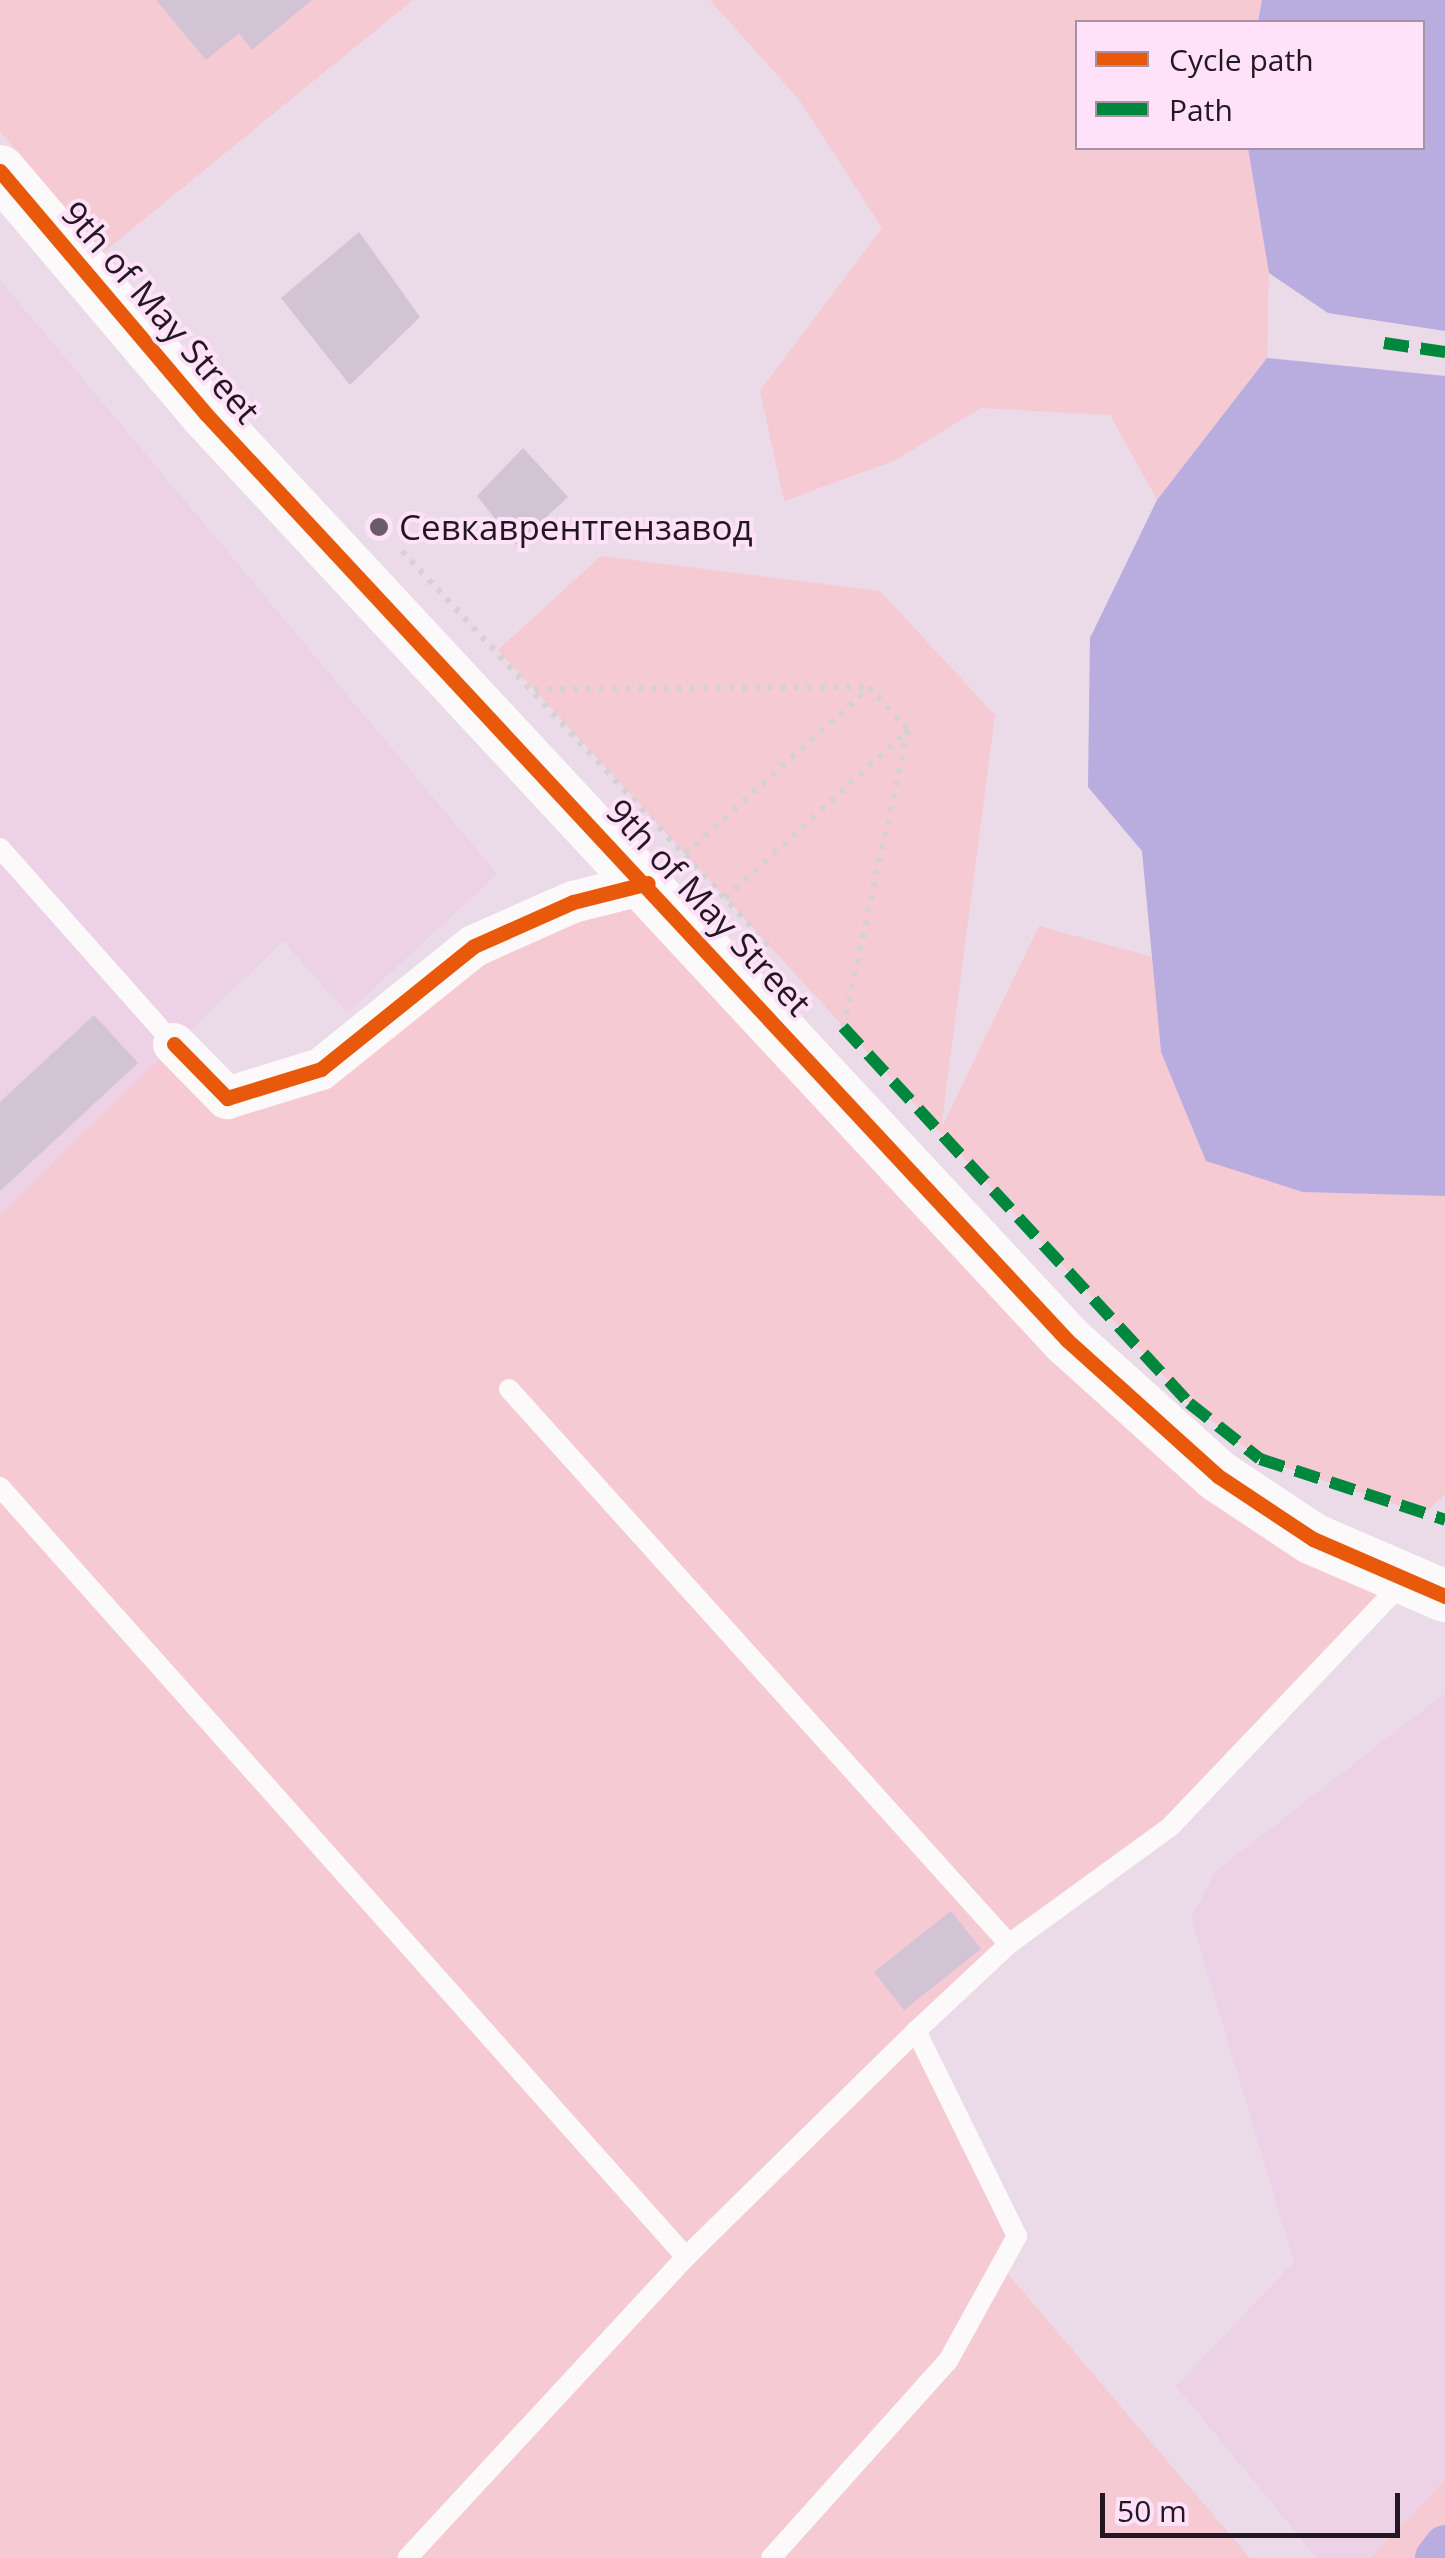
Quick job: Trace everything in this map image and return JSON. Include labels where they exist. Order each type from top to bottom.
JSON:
[{"type":"street","name":"9th of May Street","points":[[0,171],[206,414],[667,869],[979,1248],[1154,1422],[1312,1538],[1423,1589]]},
{"type":"street","points":[[174,1044],[227,1098],[320,1069],[474,946],[573,902],[667,869]]},
{"type":"lane","points":[[0,848],[174,1044]]},
{"type":"lane","points":[[509,1389],[1009,1944]]},
{"type":"lane","points":[[0,1487],[686,2256]]},
{"type":"lane","points":[[407,2558],[686,2256],[916,2031],[1009,1944],[1170,1827],[1423,1589]]},
{"type":"lane","points":[[771,2558],[948,2361],[1017,2236],[916,2031]]},
{"type":"path","points":[[392,541],[534,690],[667,869],[725,898],[778,955]]},
{"type":"path","points":[[667,869],[870,687]]},
{"type":"path","points":[[534,690],[870,687],[908,730]]},
{"type":"path","points":[[725,898],[908,730]]},
{"type":"path","points":[[830,1012],[843,1027],[908,730]]},
{"type":"shaded area","points":[[0,0],[413,0],[100,255],[0,131]]},
{"type":"shaded area","points":[[710,0],[1262,0],[1258,20],[1075,20],[1075,150],[1248,150],[1269,273],[1267,358],[1157,500],[1110,415],[981,408],[896,460],[784,501],[760,391],[882,228],[800,101]]},
{"type":"shaded area","points":[[1262,0],[1445,0],[1445,331],[1328,313],[1269,273],[1248,150],[1425,150],[1425,20],[1258,20]]},
{"type":"shaded area","points":[[0,280],[497,874],[347,1013],[283,941],[0,1215]]},
{"type":"shaded area","points":[[1267,358],[1445,376],[1445,1196],[1303,1192],[1206,1161],[1161,1052],[1142,851],[1088,787],[1090,638],[1157,500]]},
{"type":"shaded area","points":[[601,556],[880,591],[995,715],[941,1129],[1039,926],[1152,957],[1161,1052],[1303,1192],[1445,1196],[1445,1494],[1424,1514],[1260,1459],[1189,1403],[498,650]]},
{"type":"shaded area","points":[[648,883],[1067,1340],[1402,1583],[1170,1827],[916,2031],[1017,2236],[1001,2266],[1250,2558],[0,2558],[0,1215],[174,1044],[227,1098],[320,1069],[474,946]]},
{"type":"shaded area","points":[[1445,1693],[1445,2480],[1370,2558],[1317,2558],[1176,2386],[1294,2262],[1191,1918],[1216,1871]]},
{"type":"shaded area","points":[[1445,2480],[1445,2558],[1370,2558]]},
{"type":"building","points":[[156,0],[312,0],[252,50],[239,33],[206,60]]},
{"type":"building","points":[[359,232],[420,317],[350,385],[281,298]]},
{"type":"building","points":[[523,448],[568,497],[516,545],[477,496]]},
{"type":"building","points":[[94,1015],[138,1063],[0,1191],[0,1102]]},
{"type":"building","points":[[951,1911],[981,1949],[904,2010],[874,1972]]},
{"type":"waterway","points":[[1436,2558],[1445,2546]]},
{"type":"marked path","points":[[1384,343],[1445,352]]},
{"type":"marked path","points":[[843,1027],[1189,1403],[1260,1459],[1445,1520]]},
{"type":"cycle path","points":[[0,171],[206,414],[1067,1340],[1218,1476],[1313,1539],[1445,1596]]},
{"type":"cycle path","points":[[174,1044],[227,1098],[321,1069],[474,946],[573,902],[648,883]]},
{"type":"place","name":"Севкаврентгензавод","points":[[379,527]]}]
